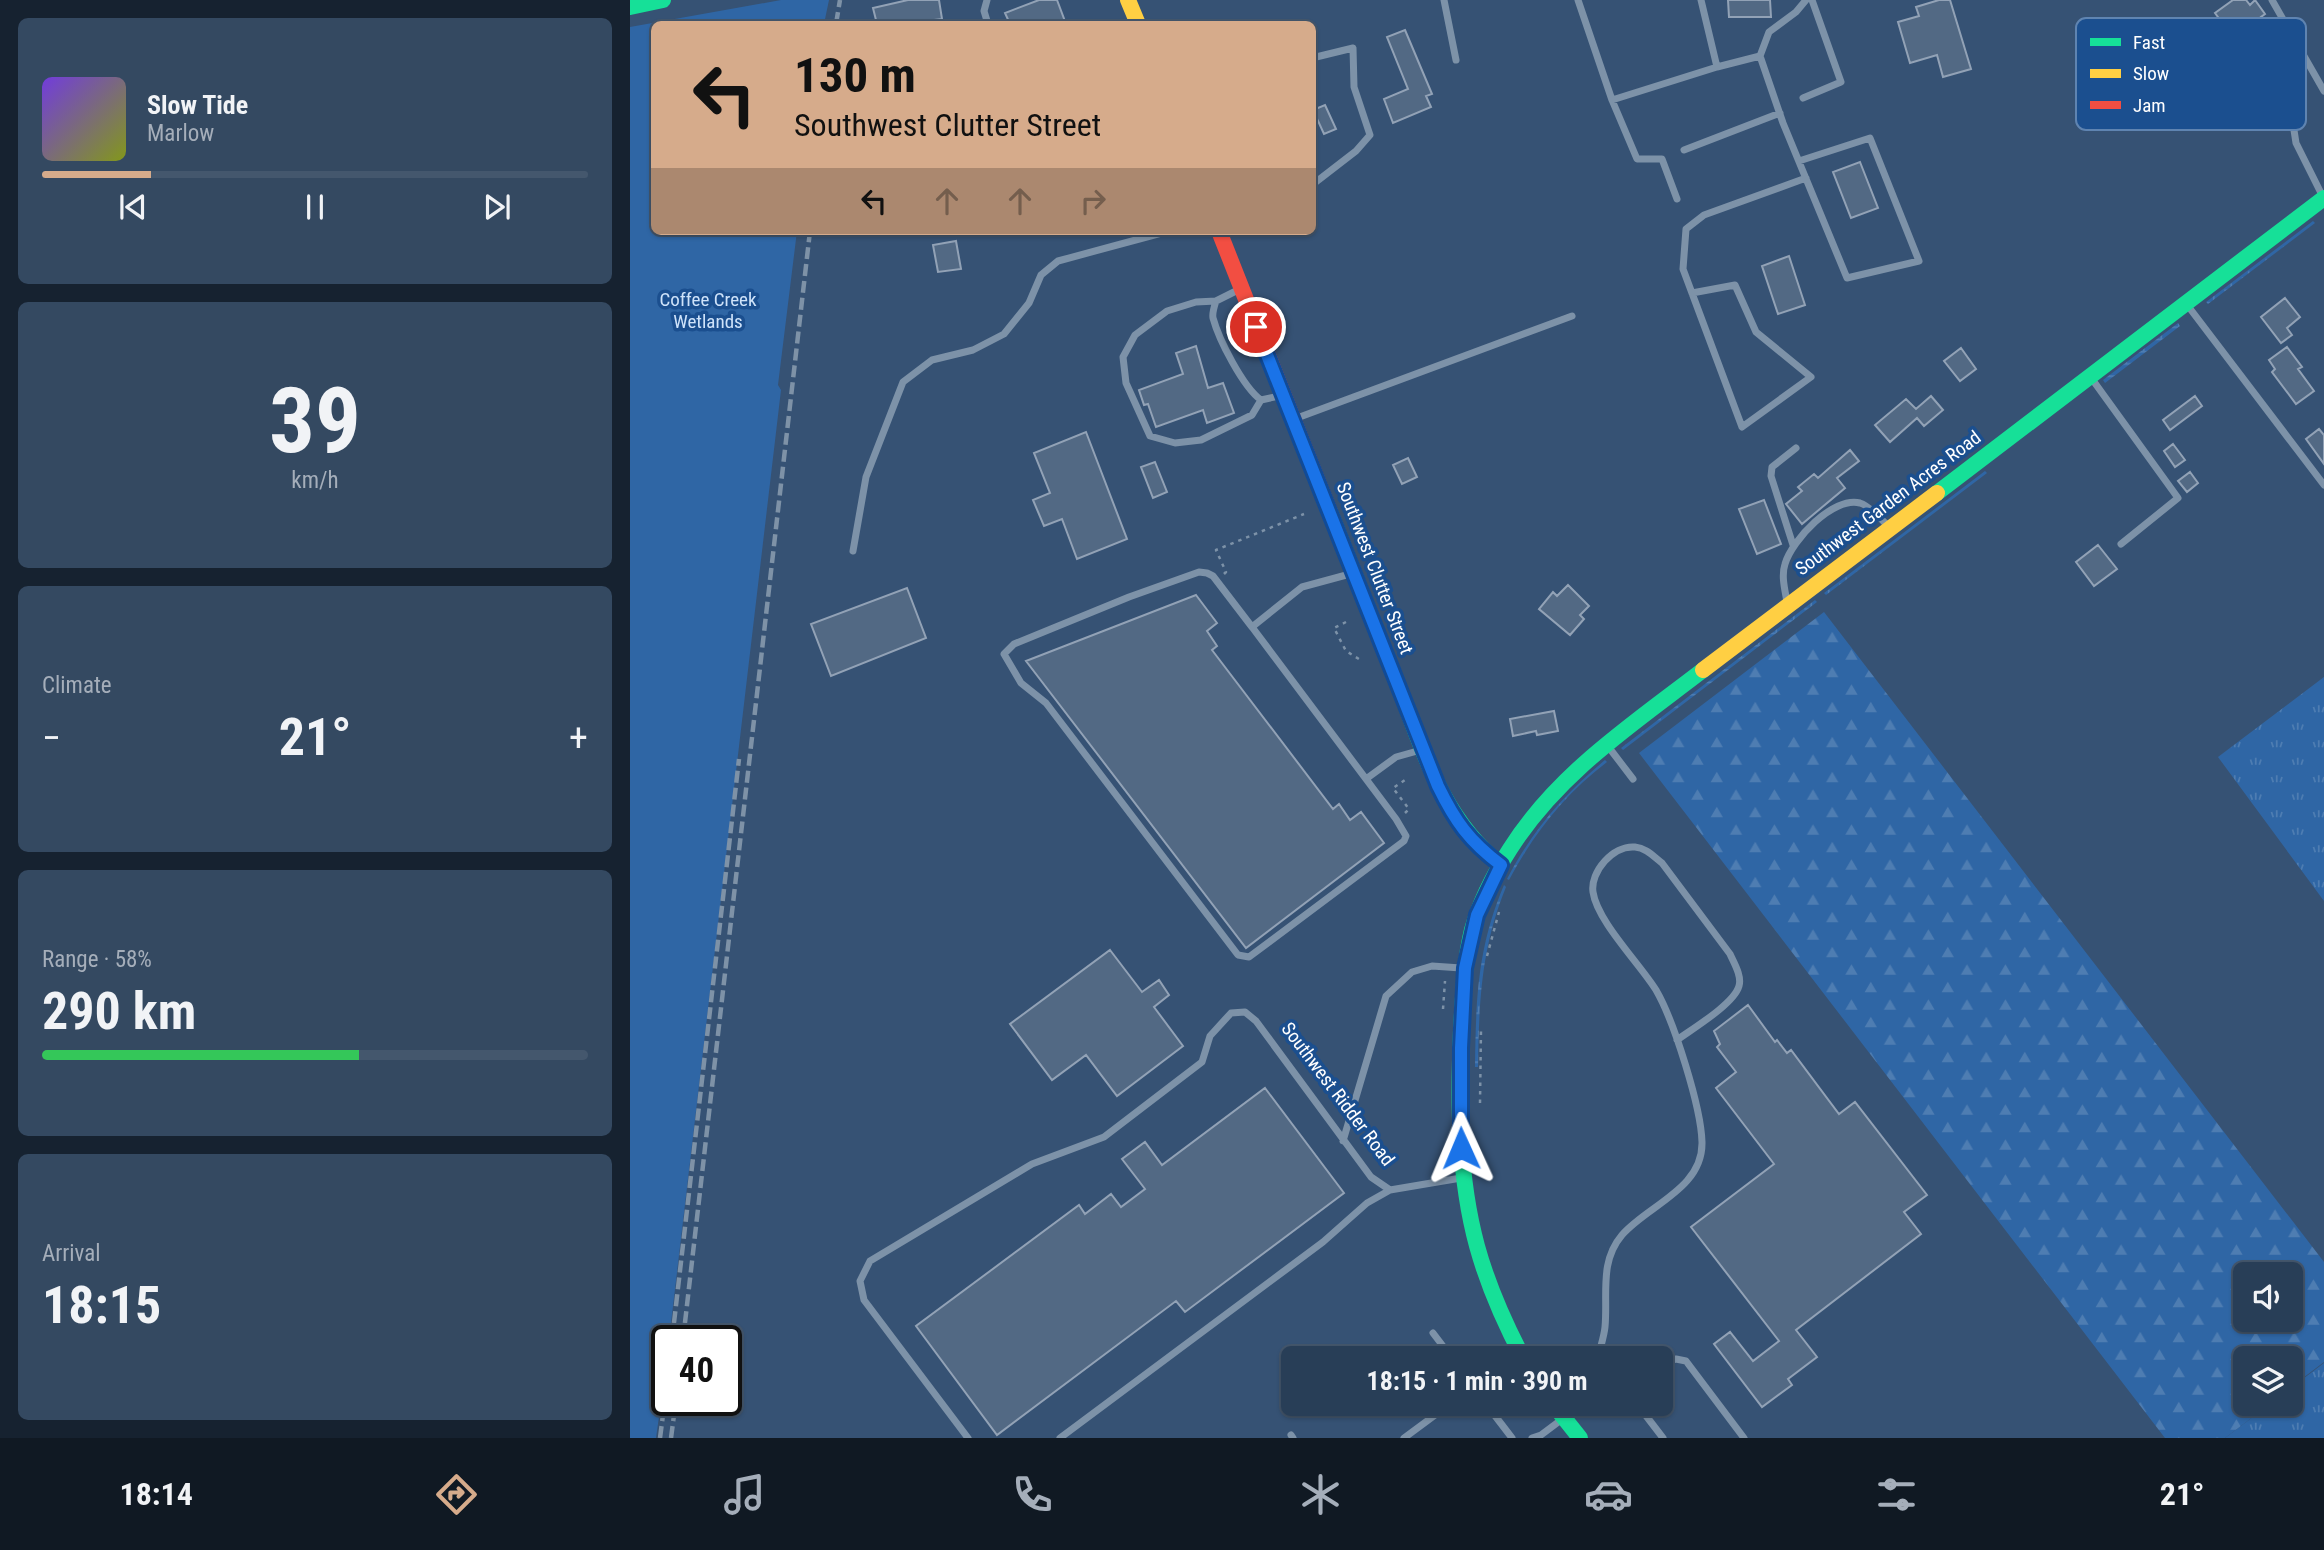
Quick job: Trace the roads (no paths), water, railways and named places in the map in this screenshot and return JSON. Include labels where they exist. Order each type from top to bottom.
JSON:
[{"type":"street","points":[[1128,0],[1137,21]]},
{"type":"street","points":[[631,5],[657,1]]},
{"type":"street","name":"Southwest Garden Acres Road","points":[[1501,865],[1527,821],[1548,797],[1606,744],[2321,202]]},
{"type":"street","name":"Southwest Clutter Street","points":[[1221,235],[1438,786],[1474,843],[1501,865]]},
{"type":"street","points":[[1501,865],[1477,915],[1465,968],[1460,1125],[1463,1177],[1471,1230],[1482,1269],[1514,1346]]},
{"type":"street","points":[[1564,1418],[1580,1438]]},
{"type":"lane","points":[[987,0],[984,11],[987,21]]},
{"type":"lane","points":[[1444,0],[1456,60]]},
{"type":"lane","points":[[1578,0],[1612,100],[1637,159],[1662,159],[1677,199]]},
{"type":"lane","points":[[1701,0],[1717,66]]},
{"type":"lane","points":[[1800,161],[1870,138],[1919,261],[1847,278],[1780,113],[1760,56],[1769,32],[1807,0]]},
{"type":"lane","points":[[1803,97],[1841,82],[1812,0]]},
{"type":"lane","points":[[2272,0],[2282,18]]},
{"type":"lane","points":[[1316,57],[1353,48],[1354,87],[1370,135],[1356,151],[1316,181]]},
{"type":"lane","points":[[1612,100],[1717,66],[1760,56]]},
{"type":"lane","points":[[2306,60],[2324,91]]},
{"type":"lane","points":[[1684,150],[1780,113]]},
{"type":"lane","points":[[2294,130],[2296,143],[2321,202]]},
{"type":"lane","points":[[1692,293],[1735,285],[1756,332],[1811,377],[1742,427],[1683,269],[1686,229],[1704,215],[1806,177]]},
{"type":"lane","points":[[853,551],[866,477],[904,382],[932,360],[973,350],[1004,334],[1029,303],[1041,275],[1058,261],[1154,235]]},
{"type":"lane","points":[[1241,288],[1216,302],[1196,302],[1167,311],[1135,335],[1124,357],[1126,383],[1150,436],[1175,443],[1201,440],[1252,415],[1261,400],[1283,395]]},
{"type":"lane","points":[[1216,302],[1212,315],[1240,376],[1251,393],[1261,400]]},
{"type":"lane","points":[[2185,303],[2324,485]]},
{"type":"lane","points":[[1294,420],[1572,316]]},
{"type":"lane","points":[[2090,376],[2178,498],[2121,544]]},
{"type":"lane","points":[[1793,545],[1771,476],[1772,467],[1796,448]]},
{"type":"lane","points":[[1787,606],[1784,566],[1793,545],[1820,517],[1844,502],[1862,503],[1890,528]]},
{"type":"lane","points":[[1199,572],[1207,572],[1216,580],[1252,627],[1405,830],[1406,836],[1404,841],[1249,957],[1244,957],[1238,955],[1046,703],[1021,683],[1004,654],[1014,644],[1199,572]]},
{"type":"lane","points":[[1252,627],[1302,587],[1354,573]]},
{"type":"lane","points":[[1606,744],[1633,779]]},
{"type":"lane","points":[[1366,779],[1396,757],[1423,749]]},
{"type":"lane","points":[[1601,1346],[1605,1328],[1604,1283],[1608,1258],[1620,1237],[1640,1218],[1681,1188],[1698,1167],[1702,1143],[1677,1040],[1667,1012],[1655,990],[1601,914],[1593,893],[1593,877],[1602,864],[1617,852],[1633,846],[1648,851],[1662,863],[1730,954],[1738,971],[1740,984],[1733,998],[1677,1040]]},
{"type":"lane","points":[[1343,1141],[1386,996],[1412,972],[1432,966],[1465,968]]},
{"type":"lane","name":"Southwest Ridder Road","points":[[968,1438],[864,1300],[860,1281],[870,1261],[1032,1164],[1104,1137],[1202,1062],[1210,1036],[1231,1013],[1245,1012],[1256,1020],[1371,1177],[1390,1190]]},
{"type":"lane","points":[[1060,1438],[1323,1242],[1367,1203],[1390,1190],[1463,1177]]},
{"type":"lane","points":[[1433,1333],[1443,1346]]},
{"type":"lane","points":[[1673,1360],[1686,1361],[1744,1438]]},
{"type":"lane","points":[[1404,1438],[1434,1416]]},
{"type":"lane","points":[[1495,1416],[1512,1438]]},
{"type":"lane","points":[[1646,1416],[1663,1438]]},
{"type":"lane","points":[[1532,1438],[1541,1435],[1564,1418]]},
{"type":"railway","points":[[836,21],[840,0]]},
{"type":"railway","points":[[685,1325],[810,235]]},
{"type":"railway","points":[[674,1325],[739,759]]},
{"type":"railway","points":[[660,1438],[663,1416]]},
{"type":"railway","points":[[671,1438],[674,1416]]},
{"type":"park label","name":"Coffee Creek Wetlands","points":[[708,310]]}]
